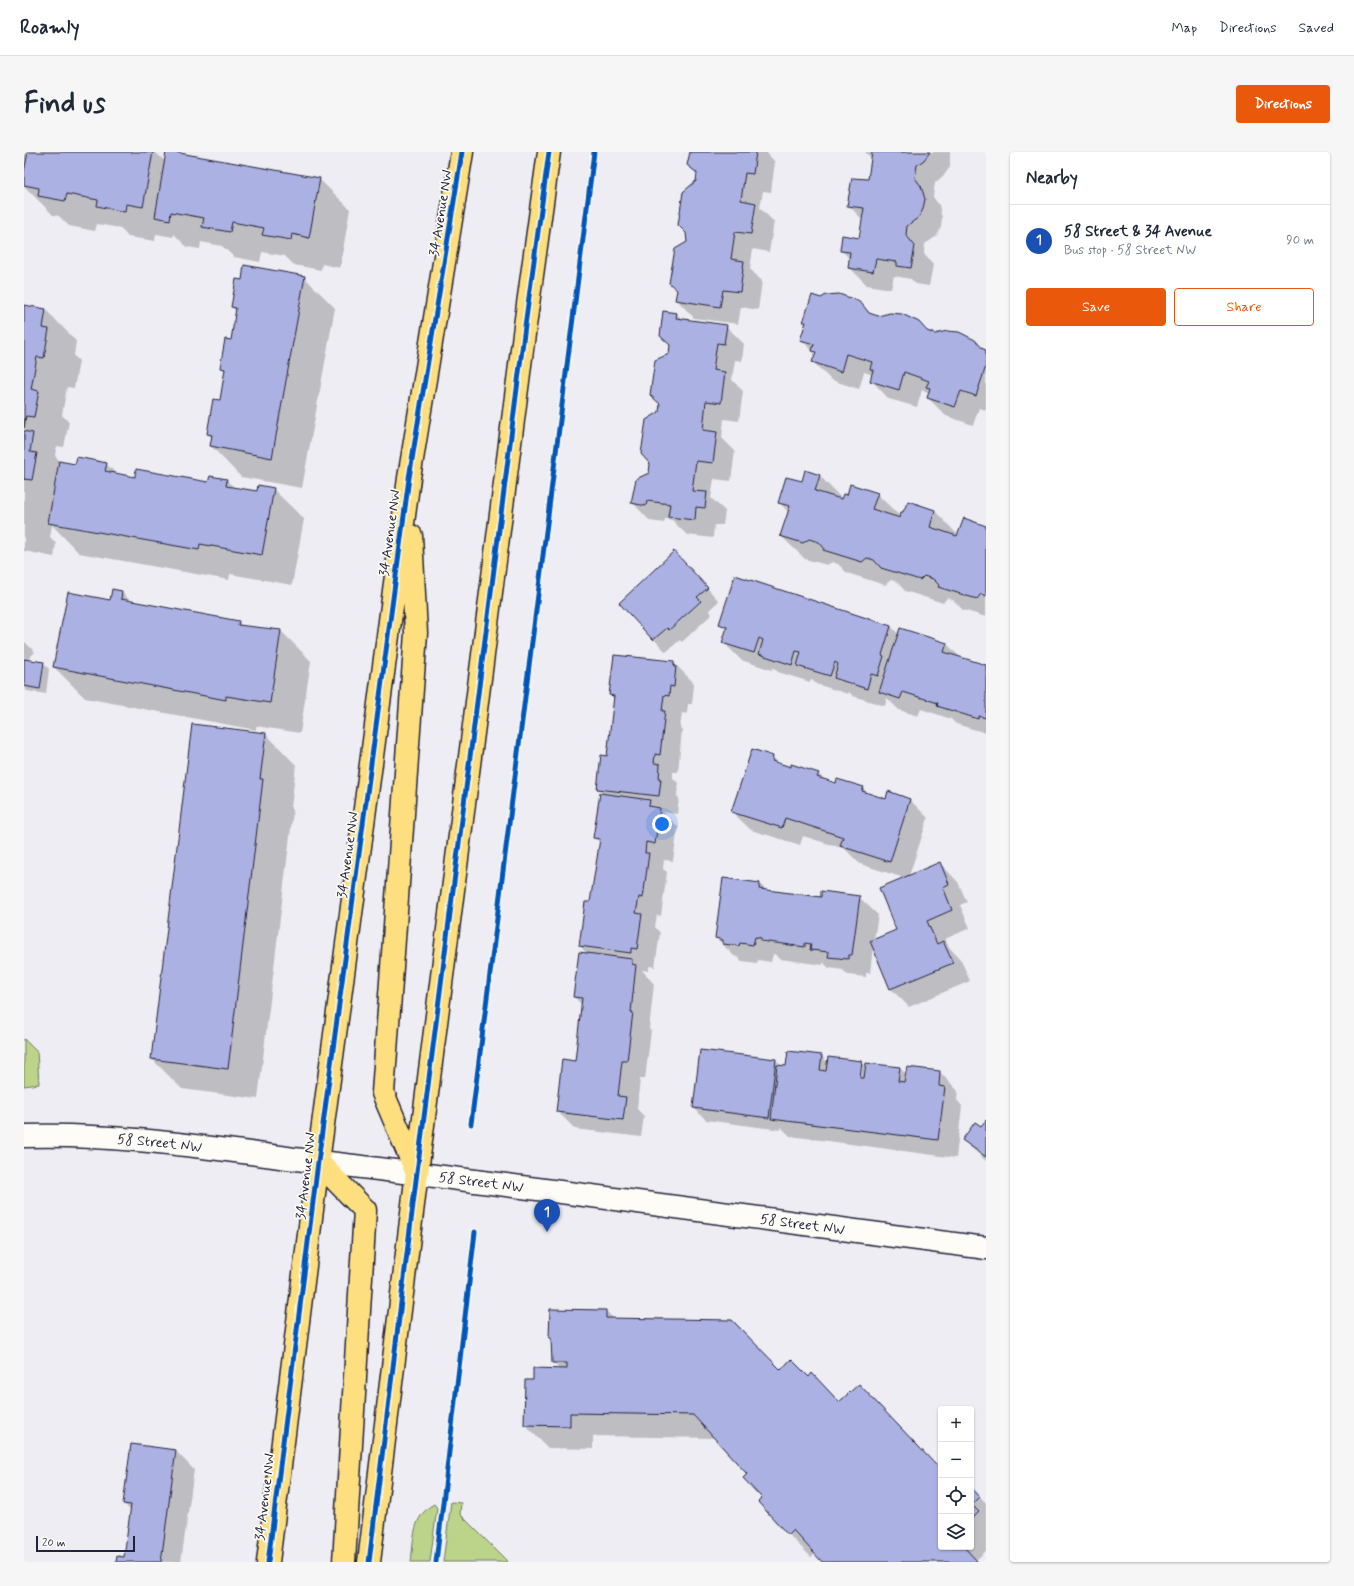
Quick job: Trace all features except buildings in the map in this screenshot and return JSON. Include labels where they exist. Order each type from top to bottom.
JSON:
[{"type":"main road","name":"34 Avenue NW","points":[[268,1562],[318,1162],[409,478],[462,152]]},
{"type":"main road","points":[[369,1562],[417,1172],[525,326],[549,152]]},
{"type":"main road","points":[[409,478],[416,633],[383,1094],[417,1172]]},
{"type":"main road","points":[[318,1162],[365,1210],[344,1562]]},
{"type":"street","name":"58 Street NW","points":[[24,1136],[62,1135],[207,1147],[318,1162],[417,1172],[986,1248]]},
{"type":"green space","points":[[24,1039],[37,1052],[39,1084],[24,1086]]},
{"type":"green space","points":[[451,1502],[461,1503],[460,1514],[508,1562],[443,1562]]},
{"type":"green space","points":[[434,1504],[437,1508],[430,1562],[411,1562],[415,1529],[422,1515]]},
{"type":"cycle path","points":[[268,1562],[318,1162],[409,478],[462,152]]},
{"type":"cycle path","points":[[369,1562],[417,1172],[525,326],[549,152]]},
{"type":"cycle path","points":[[471,1124],[594,152]]},
{"type":"cycle path","points":[[436,1562],[475,1232]]},
{"type":"place","name":"58 Street & 34 Avenue","points":[[547,1232]]}]
